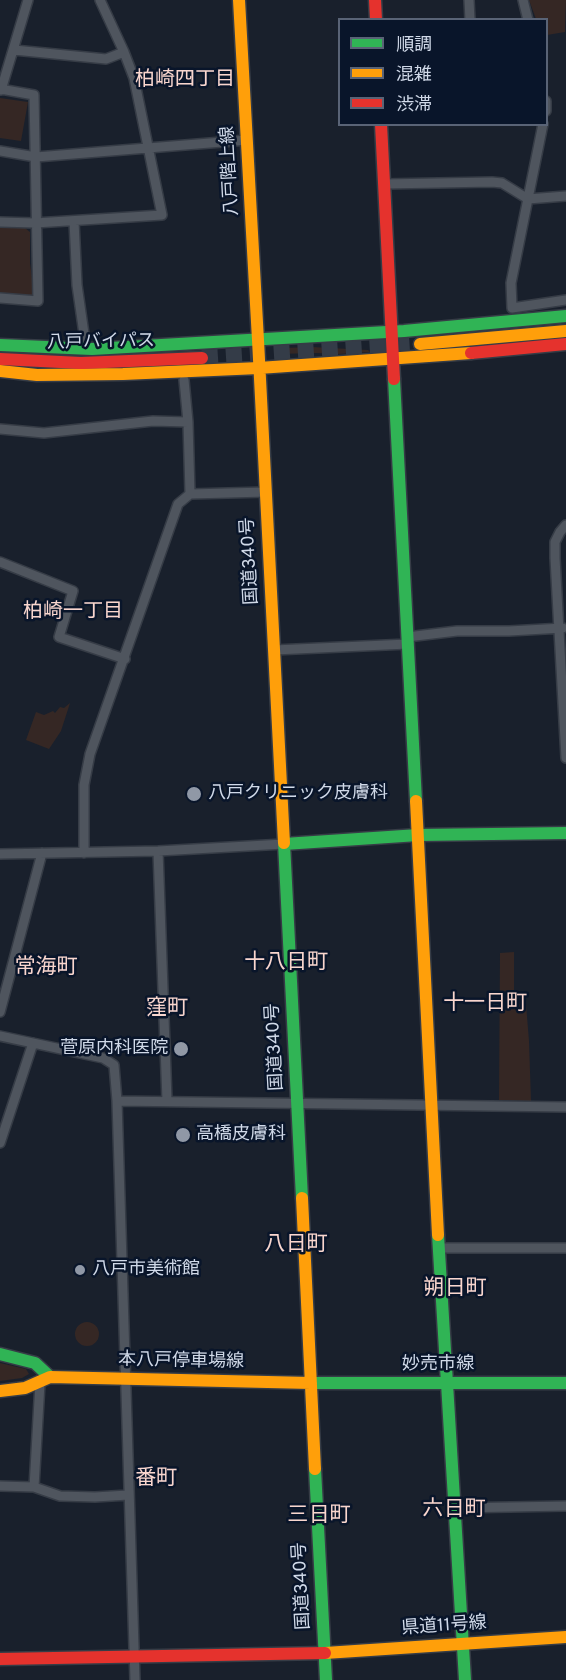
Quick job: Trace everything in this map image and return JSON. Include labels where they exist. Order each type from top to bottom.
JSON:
[{"type":"main road","name":"八戸階上線","points":[[239,0],[258,340]]},
{"type":"main road","points":[[375,0],[376,18]]},
{"type":"main road","points":[[381,126],[446,1383],[465,1680]]},
{"type":"main road","points":[[0,345],[92,349],[392,332],[566,316]]},
{"type":"main road","points":[[420,344],[513,337],[566,330]]},
{"type":"main road","name":"国道340号","points":[[258,340],[326,1680]]},
{"type":"main road","points":[[0,371],[37,375],[259,368],[491,352],[566,344]]},
{"type":"main road","name":"八戸バイパス","points":[[0,359],[81,363],[202,358]]},
{"type":"main road","points":[[284,844],[418,835],[566,833]]},
{"type":"main road","points":[[0,1354],[35,1363],[45,1380]]},
{"type":"main road","name":"本八戸停車場線","points":[[0,1391],[25,1388],[45,1380],[124,1379],[311,1383]]},
{"type":"main road","name":"妙売市線","points":[[311,1383],[566,1383]]},
{"type":"main road","name":"県道11号線","points":[[0,1659],[325,1653],[566,1637]]},
{"type":"street","points":[[0,298],[38,301],[34,95],[0,89],[28,0]]},
{"type":"street","points":[[0,222],[35,223],[162,215],[134,78],[100,0]]},
{"type":"street","points":[[469,0],[470,18]]},
{"type":"street","points":[[523,0],[528,18]]},
{"type":"street","points":[[14,50],[106,59],[124,52]]},
{"type":"street","points":[[543,126],[511,283],[512,308],[566,300]]},
{"type":"street","points":[[0,151],[36,157],[247,140]]},
{"type":"street","points":[[384,184],[502,183],[528,199],[566,196]]},
{"type":"street","points":[[74,221],[77,285],[85,341]]},
{"type":"street","points":[[184,380],[190,494]]},
{"type":"street","points":[[0,429],[44,433],[153,421],[188,422]]},
{"type":"street","points":[[84,853],[84,785],[90,754],[178,504],[190,494],[266,492]]},
{"type":"street","points":[[566,525],[555,542],[563,628],[563,727],[566,758]]},
{"type":"street","points":[[0,562],[73,591],[59,637],[125,659]]},
{"type":"street","points":[[274,650],[407,641],[457,631],[509,632],[563,628]]},
{"type":"street","points":[[0,854],[158,851],[284,844]]},
{"type":"street","points":[[158,851],[167,1101]]},
{"type":"street","points":[[0,1012],[42,853]]},
{"type":"street","points":[[0,1036],[103,1058],[114,1065],[135,1680]]},
{"type":"street","points":[[0,1143],[33,1043]]},
{"type":"street","points":[[117,1101],[566,1107]]},
{"type":"street","points":[[439,1248],[566,1248]]},
{"type":"street","points":[[34,1487],[45,1380]]},
{"type":"street","points":[[0,1486],[34,1487],[60,1496],[128,1495]]},
{"type":"street","points":[[454,1508],[566,1506]]},
{"type":"shaded area","points":[[529,0],[566,0],[565,32],[548,35],[548,18],[536,18]]},
{"type":"shaded area","points":[[0,98],[28,102],[21,141],[0,138]]},
{"type":"shaded area","points":[[0,226],[25,228],[30,232],[30,263],[34,293],[31,297],[0,294]]},
{"type":"shaded area","points":[[282,348],[368,350],[370,352],[278,354]]},
{"type":"shaded area","points":[[70,703],[61,731],[49,749],[26,740],[36,712],[44,715],[53,711],[55,713],[60,707],[64,708]]},
{"type":"shaded area","points":[[514,952],[514,990],[518,990],[519,1004],[526,1004],[531,1101],[499,1100],[500,953]]},
{"type":"shaded area","points":[[87,1322],[96,1325],[99,1334],[96,1343],[87,1346],[78,1343],[75,1334],[78,1325]]},
{"type":"shaded area","points":[[0,1363],[26,1369],[29,1374],[22,1378],[0,1381]]},
{"type":"tunnel","points":[[202,358],[420,344]]},
{"type":"traffic: fast","points":[[0,345],[92,349],[404,331],[566,316]]},
{"type":"traffic: fast","points":[[394,379],[416,801]]},
{"type":"traffic: fast","points":[[284,844],[418,835],[566,833]]},
{"type":"traffic: fast","points":[[284,843],[302,1198]]},
{"type":"traffic: fast","points":[[438,1235],[465,1680]]},
{"type":"traffic: fast","points":[[0,1354],[35,1363],[50,1377]]},
{"type":"traffic: fast","points":[[311,1383],[566,1383]]},
{"type":"traffic: fast","points":[[315,1469],[326,1680]]},
{"type":"traffic: slow","points":[[239,0],[258,340]]},
{"type":"traffic: slow","points":[[420,344],[566,331]]},
{"type":"traffic: slow","points":[[258,340],[284,843]]},
{"type":"traffic: slow","points":[[0,371],[37,375],[123,374],[259,368],[471,353]]},
{"type":"traffic: slow","points":[[416,801],[438,1235]]},
{"type":"traffic: slow","points":[[302,1198],[315,1469]]},
{"type":"traffic: slow","points":[[0,1391],[25,1388],[50,1377],[311,1383]]},
{"type":"traffic: slow","points":[[325,1653],[566,1637]]},
{"type":"traffic: jam","points":[[375,0],[376,18]]},
{"type":"traffic: jam","points":[[381,126],[394,379]]},
{"type":"traffic: jam","points":[[471,353],[566,344]]},
{"type":"traffic: jam","points":[[0,359],[81,363],[202,358]]},
{"type":"traffic: jam","points":[[0,1659],[325,1653]]},
{"type":"place","name":"八戸クリニック皮膚科","points":[[194,794]]},
{"type":"place","name":"菅原内科医院","points":[[181,1049]]},
{"type":"place","name":"高橋皮膚科","points":[[183,1135]]},
{"type":"place","name":"八戸市美術館","points":[[80,1270]]},
{"type":"district","name":"柏崎四丁目","points":[[185,81]]},
{"type":"district","name":"柏崎一丁目","points":[[73,613]]},
{"type":"district","name":"十八日町","points":[[286,964]]},
{"type":"district","name":"常海町","points":[[46,969]]},
{"type":"district","name":"十一日町","points":[[485,1005]]},
{"type":"district","name":"窪町","points":[[167,1010]]},
{"type":"district","name":"八日町","points":[[296,1246]]},
{"type":"district","name":"朔日町","points":[[455,1290]]},
{"type":"district","name":"番町","points":[[156,1480]]},
{"type":"district","name":"六日町","points":[[454,1511]]},
{"type":"district","name":"三日町","points":[[319,1517]]}]
